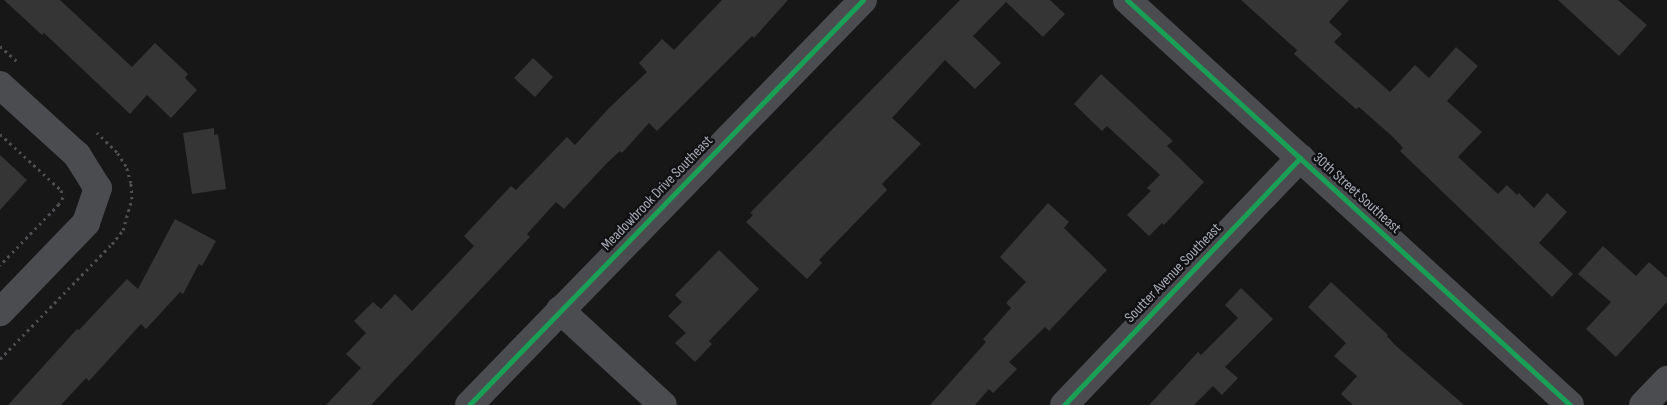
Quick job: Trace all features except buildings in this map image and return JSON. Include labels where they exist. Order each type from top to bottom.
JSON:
[{"type":"street","name":"Meadowbrook Drive Southeast","points":[[469,405],[863,0]]},
{"type":"street","name":"30th Street Southeast","points":[[1127,0],[1570,405]]},
{"type":"street","points":[[0,85],[77,155],[98,188],[86,223],[0,312]]},
{"type":"street","name":"Soutter Avenue Southeast","points":[[1064,405],[1300,158]]},
{"type":"street","points":[[560,310],[662,405]]},
{"type":"street","points":[[1643,405],[1667,380]]},
{"type":"path","points":[[0,134],[61,190],[63,197],[59,204],[0,265]]},
{"type":"cycle path","points":[[469,405],[863,0]]},
{"type":"cycle path","points":[[1127,0],[1570,405]]},
{"type":"cycle path","points":[[1064,405],[1300,158]]}]
